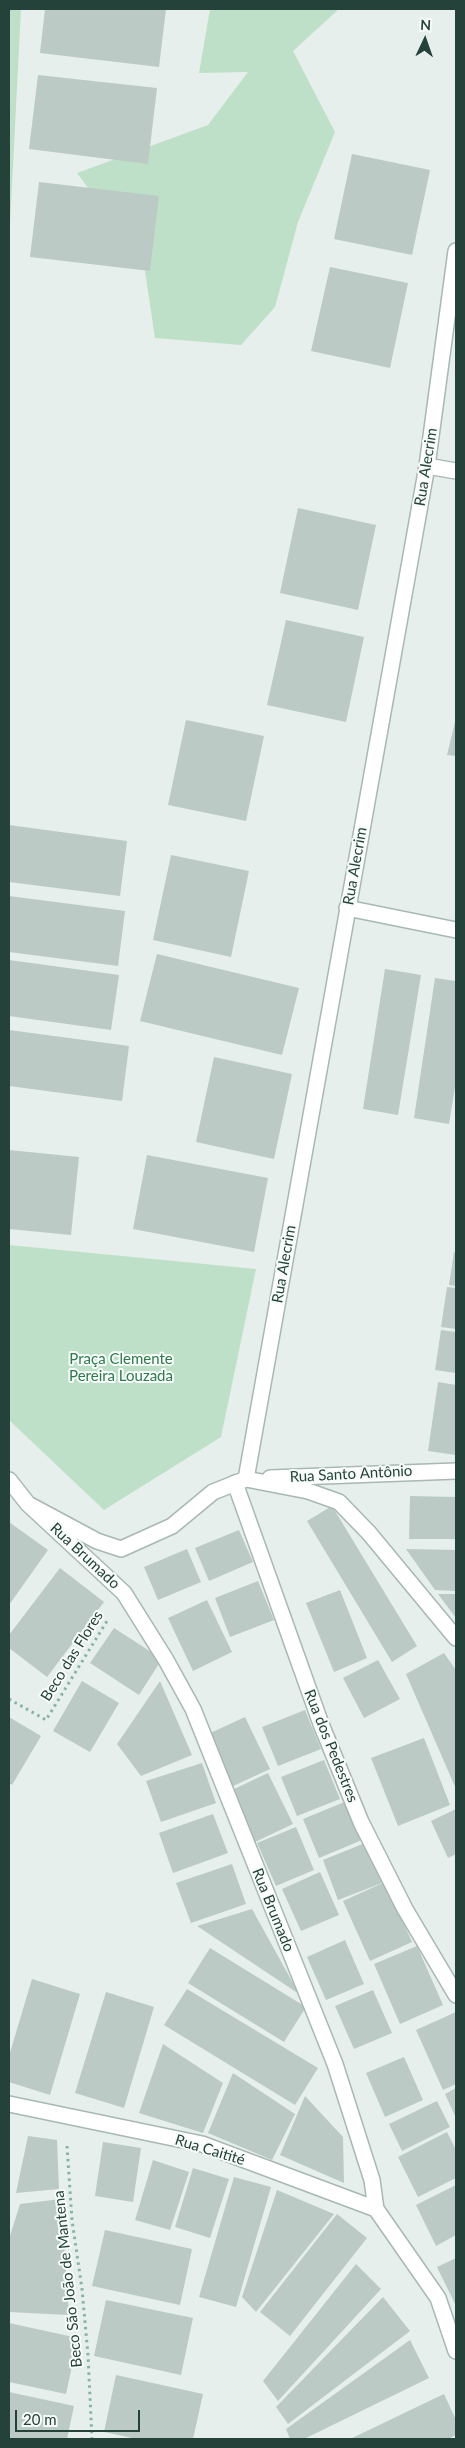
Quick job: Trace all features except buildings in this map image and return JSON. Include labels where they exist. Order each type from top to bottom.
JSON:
[{"type":"street","name":"Rua Alecrim","points":[[240,1481],[427,466],[456,251]]},
{"type":"street","points":[[427,466],[456,471]]},
{"type":"street","points":[[347,908],[456,930]]},
{"type":"street","name":"Rua Santo Antônio","points":[[240,1481],[418,1471],[456,1471]]},
{"type":"street","points":[[9,1480],[28,1504],[97,1541],[121,1549],[172,1526],[213,1492],[240,1481],[308,1491],[339,1502],[369,1533],[456,1638]]},
{"type":"street","name":"Rua dos Pedestres","points":[[240,1481],[320,1724],[361,1822],[405,1909],[456,1995]]},
{"type":"street","name":"Rua Brumado","points":[[28,1504],[124,1593],[166,1660],[193,1709],[335,2064],[372,2180],[376,2210],[438,2298],[456,2351]]},
{"type":"street","name":"Rua Caitité","points":[[9,2104],[202,2144],[376,2210]]},
{"type":"path","name":"Beco das Flores","points":[[9,1699],[46,1720],[124,1593]]},
{"type":"path","name":"Beco São João de Mantena","points":[[66,2116],[72,2220],[82,2289],[87,2346],[92,2439]]},
{"type":"green space","points":[[9,9],[21,9],[9,244]]},
{"type":"green space","points":[[210,9],[339,9],[293,51],[335,132],[298,222],[275,307],[241,345],[155,338],[144,264],[77,173],[208,125],[248,72],[199,73]]},
{"type":"green space","name":"Praça Clemente Pereira Louzada","points":[[9,1245],[256,1269],[221,1437],[104,1510],[9,1420]]}]
